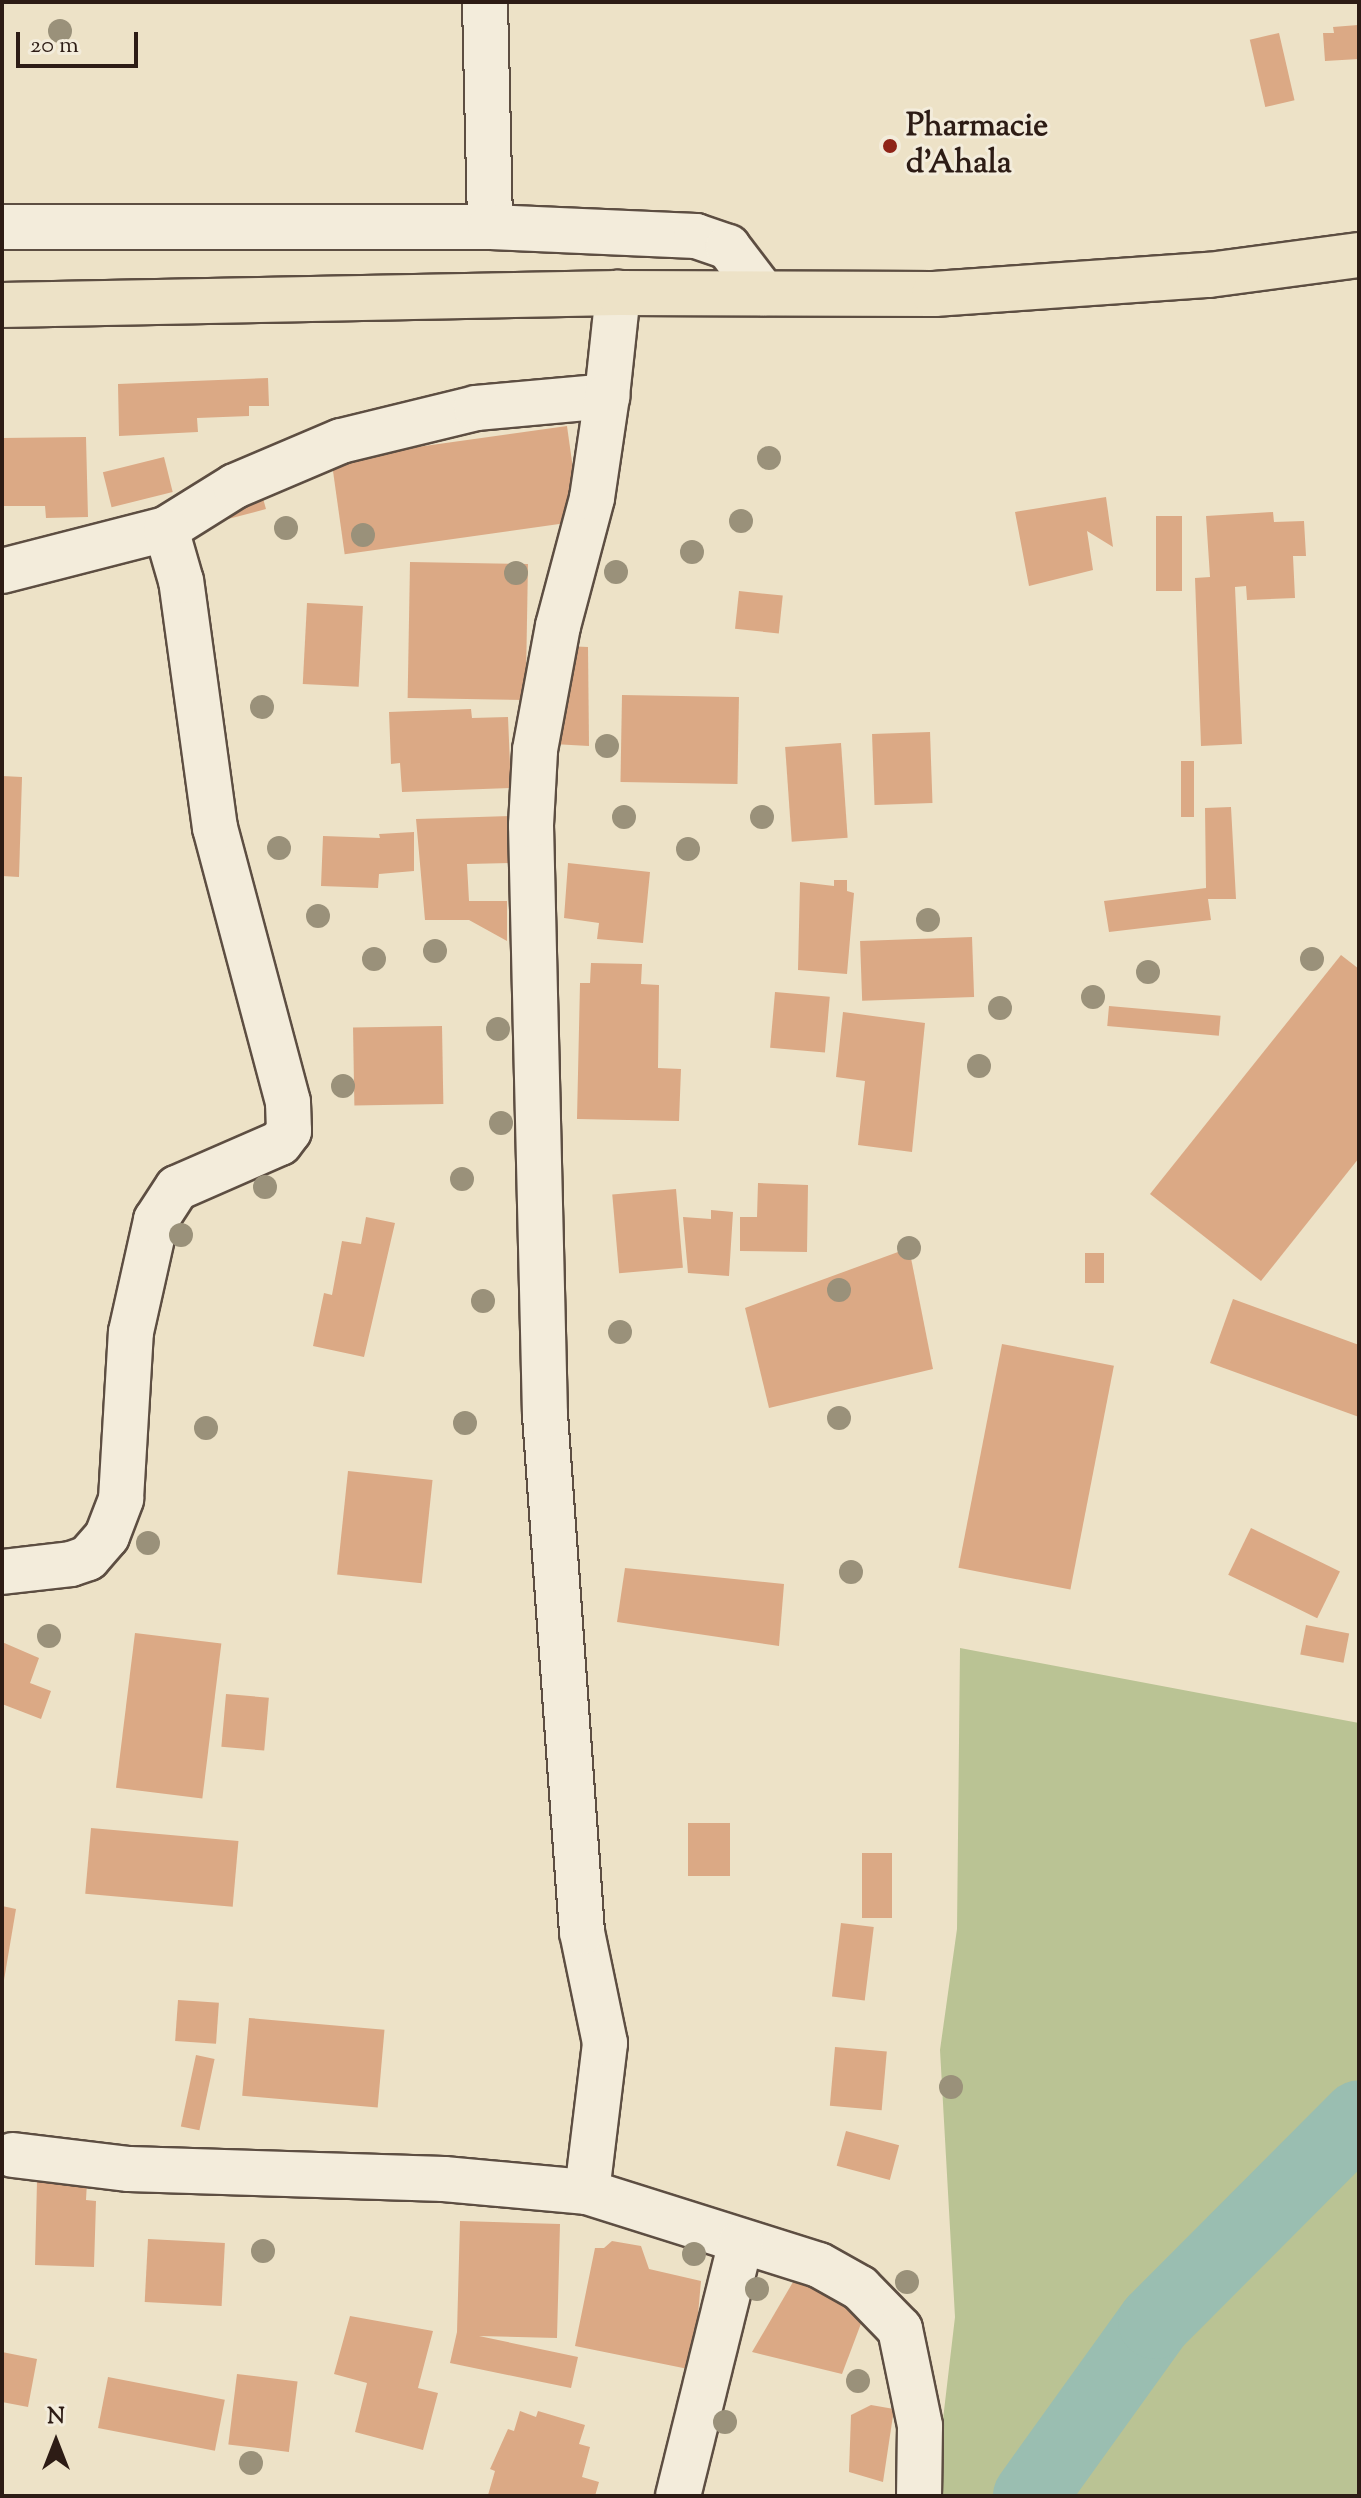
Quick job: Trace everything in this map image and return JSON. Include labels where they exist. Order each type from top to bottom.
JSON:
[{"type":"highway","points":[[2,305],[618,293],[934,294],[1209,275],[1359,255]]},
{"type":"street","points":[[485,2],[490,227]]},
{"type":"street","points":[[2,227],[490,227],[696,236],[728,247],[763,293]]},
{"type":"street","points":[[587,2192],[605,2043],[582,1932],[545,1415],[531,825],[535,750],[558,626],[592,498],[618,293]]},
{"type":"street","points":[[2,571],[166,529],[235,486],[341,441],[476,408],[607,396]]},
{"type":"street","points":[[2,1572],[71,1564],[88,1558],[107,1536],[121,1499],[131,1332],[156,1220],[177,1188],[280,1143],[289,1131],[288,1102],[215,828],[181,581],[166,529]]},
{"type":"street","points":[[13,2155],[129,2169],[444,2179],[587,2192],[819,2265],[860,2288],[900,2329],[920,2426],[919,2494]]},
{"type":"street","points":[[678,2496],[741,2242]]},
{"type":"green space","points":[[960,1648],[1359,1723],[1359,2496],[934,2496],[955,2317],[940,2050],[957,1929]]},
{"type":"building","points":[[1358,25],[1359,59],[1325,61],[1323,33],[1334,33],[1333,27]]},
{"type":"building","points":[[1279,33],[1295,100],[1265,107],[1250,40]]},
{"type":"building","points":[[268,378],[269,406],[249,406],[249,416],[197,418],[198,432],[119,436],[118,384]]},
{"type":"building","points":[[567,426],[580,521],[345,554],[331,459]]},
{"type":"building","points":[[86,437],[88,517],[46,518],[45,506],[2,506],[2,438]]},
{"type":"building","points":[[164,457],[173,492],[112,507],[103,472]]},
{"type":"building","points":[[255,470],[266,509],[228,519],[219,485]]},
{"type":"building","points":[[1106,497],[1113,547],[1087,531],[1093,570],[1029,586],[1015,512]]},
{"type":"building","points":[[1273,512],[1274,522],[1304,521],[1306,556],[1293,556],[1295,598],[1247,600],[1246,586],[1235,587],[1242,744],[1201,746],[1195,578],[1210,577],[1206,516]]},
{"type":"building","points":[[1156,516],[1182,516],[1182,591],[1156,591]]},
{"type":"building","points":[[410,562],[528,564],[526,700],[408,698]]},
{"type":"building","points":[[739,591],[783,596],[779,633],[735,629]]},
{"type":"building","points":[[307,603],[363,606],[359,687],[303,684]]},
{"type":"building","points":[[565,646],[588,647],[589,746],[553,744]]},
{"type":"building","points":[[622,695],[739,697],[737,784],[620,782]]},
{"type":"building","points":[[471,709],[472,718],[508,717],[511,788],[402,792],[400,763],[391,764],[389,712]]},
{"type":"building","points":[[930,732],[932,803],[875,805],[872,734]]},
{"type":"building","points":[[841,743],[848,838],[792,842],[785,747]]},
{"type":"building","points":[[1181,761],[1194,761],[1194,817],[1181,817]]},
{"type":"building","points":[[2,776],[22,777],[19,877],[2,876]]},
{"type":"building","points":[[1231,807],[1236,899],[1208,899],[1211,920],[1109,932],[1104,901],[1206,888],[1205,808]]},
{"type":"building","points":[[510,816],[510,863],[467,864],[469,901],[507,901],[507,941],[469,920],[425,920],[416,819]]},
{"type":"building","points":[[414,832],[414,871],[379,874],[378,888],[321,886],[323,836],[380,838],[379,834]]},
{"type":"building","points":[[568,863],[650,872],[643,943],[597,939],[599,923],[564,918]]},
{"type":"building","points":[[834,880],[847,880],[847,891],[854,893],[847,974],[798,970],[800,882],[834,886]]},
{"type":"building","points":[[972,937],[974,997],[862,1001],[860,941]]},
{"type":"building","points":[[1341,955],[1359,969],[1359,1158],[1261,1281],[1150,1194]]},
{"type":"building","points":[[591,963],[642,964],[641,984],[659,985],[658,1068],[681,1069],[679,1121],[577,1119],[580,983],[590,983]]},
{"type":"building","points":[[775,992],[830,997],[825,1053],[770,1048]]},
{"type":"building","points":[[1109,1006],[1221,1016],[1219,1036],[1107,1026]]},
{"type":"building","points":[[843,1012],[925,1023],[912,1152],[858,1145],[865,1081],[836,1077]]},
{"type":"building","points":[[442,1026],[443,1104],[354,1106],[353,1028]]},
{"type":"building","points":[[758,1183],[808,1185],[807,1252],[740,1251],[740,1217],[757,1217]]},
{"type":"building","points":[[676,1189],[683,1268],[619,1273],[612,1195]]},
{"type":"building","points":[[711,1210],[733,1212],[729,1276],[688,1273],[683,1217],[711,1219]]},
{"type":"building","points":[[366,1217],[395,1223],[364,1357],[313,1346],[324,1293],[332,1295],[342,1241],[361,1244]]},
{"type":"building","points":[[909,1248],[933,1369],[769,1408],[745,1308]]},
{"type":"building","points":[[1085,1253],[1104,1253],[1104,1283],[1085,1283]]},
{"type":"building","points":[[1233,1299],[1359,1345],[1359,1417],[1210,1363]]},
{"type":"building","points":[[1002,1344],[1114,1366],[1070,1590],[958,1568]]},
{"type":"building","points":[[348,1471],[433,1480],[422,1583],[337,1574]]},
{"type":"building","points":[[1251,1528],[1340,1571],[1317,1618],[1228,1575]]},
{"type":"building","points":[[625,1568],[784,1584],[779,1646],[617,1622]]},
{"type":"building","points":[[1306,1625],[1349,1633],[1343,1663],[1300,1654]]},
{"type":"building","points":[[135,1633],[221,1644],[202,1798],[116,1788]]},
{"type":"building","points":[[2,1642],[39,1658],[30,1683],[51,1691],[41,1719],[2,1704]]},
{"type":"building","points":[[226,1694],[269,1698],[264,1751],[221,1747]]},
{"type":"building","points":[[688,1823],[730,1823],[730,1876],[688,1876]]},
{"type":"building","points":[[91,1828],[238,1841],[233,1907],[85,1894]]},
{"type":"building","points":[[862,1853],[892,1853],[892,1918],[862,1918]]},
{"type":"building","points":[[2,1906],[16,1909],[4,1980],[2,1980]]},
{"type":"building","points":[[841,1923],[874,1927],[865,2000],[832,1996]]},
{"type":"building","points":[[178,2000],[219,2003],[216,2044],[175,2041]]},
{"type":"building","points":[[249,2018],[384,2030],[378,2108],[242,2096]]},
{"type":"building","points":[[835,2047],[887,2052],[882,2110],[830,2106]]},
{"type":"building","points":[[196,2055],[215,2059],[199,2130],[181,2126]]},
{"type":"building","points":[[846,2131],[899,2145],[890,2180],[837,2166]]},
{"type":"building","points":[[37,2181],[87,2182],[86,2200],[96,2201],[94,2267],[35,2265]]},
{"type":"building","points":[[460,2221],[560,2224],[557,2338],[479,2336],[578,2357],[571,2388],[450,2363],[457,2332]]},
{"type":"building","points":[[148,2239],[225,2243],[222,2306],[145,2302]]},
{"type":"building","points":[[612,2241],[641,2246],[649,2269],[701,2281],[693,2370],[575,2346],[595,2248],[604,2248]]},
{"type":"building","points":[[793,2282],[868,2305],[842,2374],[752,2352]]},
{"type":"building","points":[[350,2316],[433,2331],[418,2388],[438,2393],[423,2450],[355,2432],[367,2383],[334,2374]]},
{"type":"building","points":[[2,2352],[37,2359],[28,2407],[2,2402]]},
{"type":"building","points":[[237,2374],[298,2381],[289,2452],[228,2444]]},
{"type":"building","points":[[108,2377],[225,2400],[215,2451],[98,2428]]},
{"type":"building","points":[[871,2405],[894,2409],[883,2482],[849,2472],[851,2415]]},
{"type":"building","points":[[520,2411],[536,2417],[538,2411],[585,2425],[579,2444],[590,2447],[582,2477],[599,2482],[595,2496],[488,2495],[495,2471],[490,2469],[508,2429],[514,2431]]},
{"type":"waterway","points":[[1030,2496],[1155,2322],[1359,2117]]},
{"type":"place","name":"Pharmacie d'Ahala","points":[[890,146]]}]
